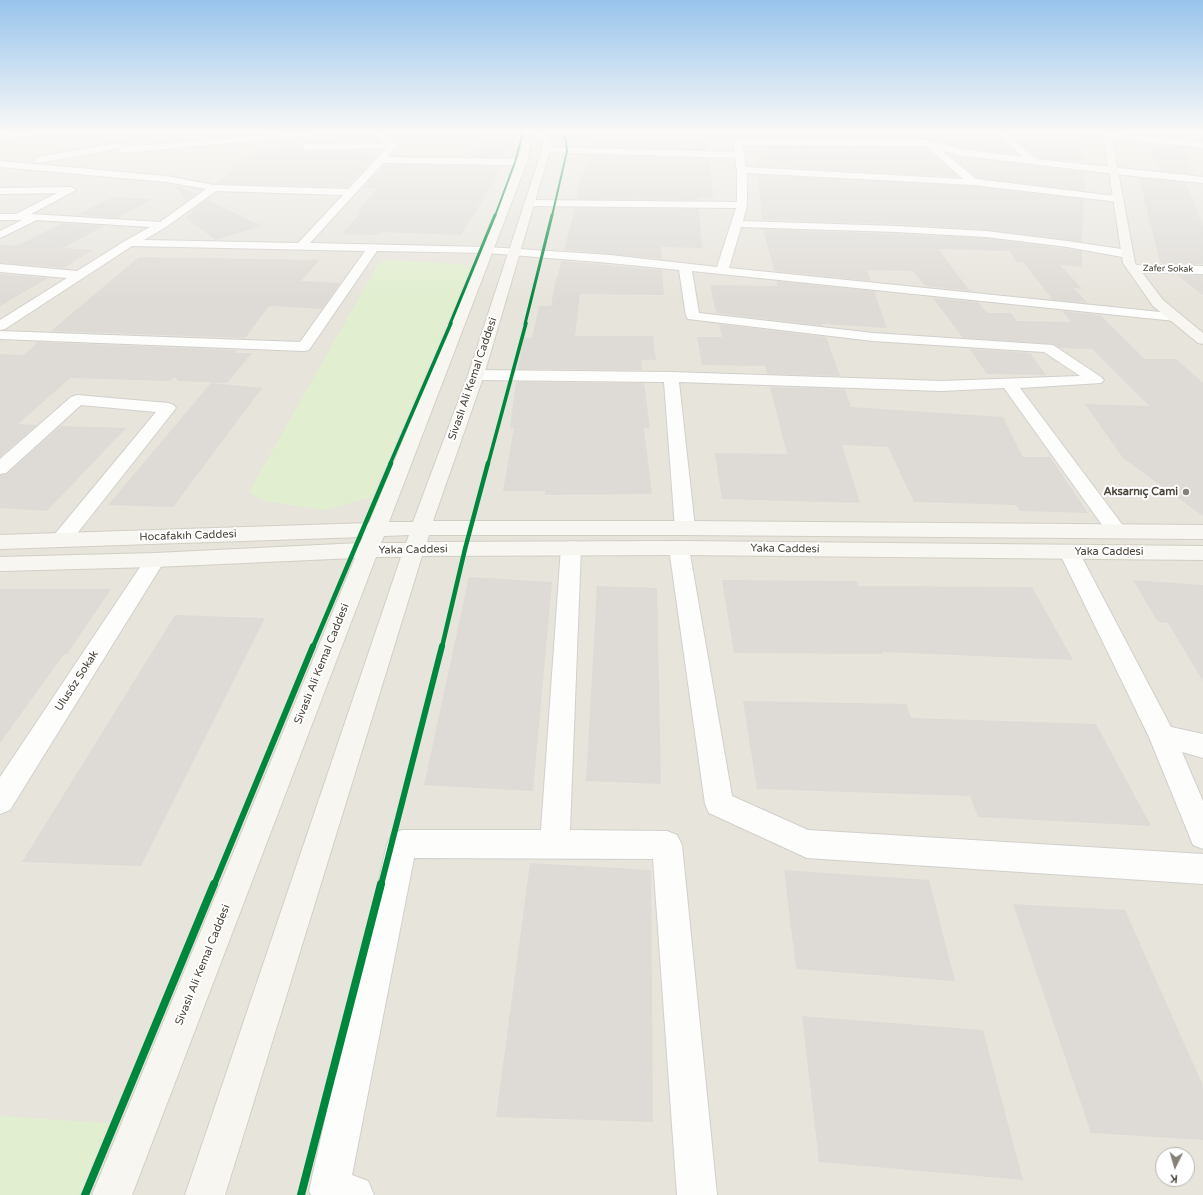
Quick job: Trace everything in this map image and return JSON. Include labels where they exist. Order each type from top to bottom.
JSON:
[{"type":"main road","name":"Sivaslı Ali Kemal Caddesi","points":[[112,1195],[512,189]]},
{"type":"main road","name":"Sivaslı Ali Kemal Caddesi","points":[[205,1195],[418,539],[476,375],[534,189]]},
{"type":"main road","points":[[1117,189],[1129,263],[1158,303],[1202,339]]},
{"type":"main road","name":"Yaka Caddesi","points":[[372,540],[682,538],[1117,531],[1203,532]]},
{"type":"main road","name":"Yaka Caddesi","points":[[418,539],[571,548],[682,538],[1069,552],[1203,553]]},
{"type":"main road","name":"Hocafakıh Caddesi","points":[[0,542],[61,540],[372,540]]},
{"type":"main road","name":"Hocafakıh Caddesi","points":[[0,564],[155,560],[372,540]]},
{"type":"street","points":[[0,191],[74,189],[17,216]]},
{"type":"street","points":[[0,326],[129,243],[162,225],[213,189]]},
{"type":"street","points":[[240,189],[350,192]]},
{"type":"street","points":[[301,246],[353,189]]},
{"type":"street","points":[[722,270],[742,205],[742,189]]},
{"type":"street","points":[[1031,189],[1118,199]]},
{"type":"street","points":[[531,203],[742,205]]},
{"type":"street","points":[[0,217],[17,216],[162,225]]},
{"type":"street","points":[[0,235],[36,217]]},
{"type":"street","points":[[737,224],[896,229],[986,234],[1067,244],[1128,254]]},
{"type":"street","points":[[129,243],[515,251],[722,270],[1175,317]]},
{"type":"street","points":[[0,335],[304,347],[373,248]]},
{"type":"street","points":[[476,375],[671,377],[942,386],[1096,380],[1048,348],[873,337],[693,316],[685,267]]},
{"type":"street","points":[[0,268],[79,275]]},
{"type":"street","name":"Zafer Sokak","points":[[1133,268],[1203,270]]},
{"type":"street","points":[[671,377],[682,538],[719,804],[807,844],[1203,869]]},
{"type":"street","points":[[1008,383],[1117,531]]},
{"type":"street","points":[[0,469],[77,400],[168,408],[61,540]]},
{"type":"street","points":[[554,844],[571,548]]},
{"type":"street","points":[[1069,552],[1162,736],[1203,835]]},
{"type":"street","name":"Ulusöz Sokak","points":[[0,801],[155,560]]},
{"type":"street","points":[[1162,736],[1203,746]]},
{"type":"street","points":[[354,1195],[329,1191],[402,844],[667,845],[697,1195]]},
{"type":"shaded area","points":[[0,189],[1203,189],[1203,1195],[0,1195]]},
{"type":"green space","points":[[385,260],[463,264],[471,268],[372,497],[325,510],[263,501],[249,492],[378,264]]},
{"type":"green space","points":[[0,1116],[109,1123],[79,1195],[0,1195]]},
{"type":"building","points":[[178,189],[185,189],[196,194],[186,201]]},
{"type":"building","points":[[376,189],[489,189],[461,235],[380,232],[378,235],[342,234],[361,212],[358,212]]},
{"type":"building","points":[[578,189],[712,189],[713,198],[698,198],[698,200],[577,199],[578,194],[576,194]]},
{"type":"building","points":[[759,189],[996,189],[1083,199],[1082,242],[986,230],[896,224],[762,220]]},
{"type":"building","points":[[1066,189],[1085,189],[1085,191]]},
{"type":"building","points":[[1142,189],[1188,189],[1203,226],[1203,264],[1163,264],[1160,262]]},
{"type":"building","points":[[113,197],[151,199],[118,218],[77,215]]},
{"type":"building","points":[[207,199],[261,226],[216,240],[186,218],[193,211],[192,210]]},
{"type":"building","points":[[575,208],[699,209],[702,248],[661,247],[662,259],[564,250]]},
{"type":"building","points":[[62,223],[104,226],[63,248],[93,250],[64,268],[0,263],[0,245],[17,246]]},
{"type":"building","points":[[763,229],[986,238],[1082,251],[1082,267],[1060,265],[1082,289],[1073,288],[1088,303],[1053,300],[1023,262],[1016,262],[1010,251],[938,249],[970,291],[925,286],[913,271],[867,270],[871,281],[774,271]]},
{"type":"building","points":[[139,257],[319,260],[301,281],[340,283],[322,309],[269,306],[245,338],[51,331]]},
{"type":"building","points":[[562,261],[662,270],[664,295],[580,294],[575,336],[653,336],[656,360],[641,360],[642,370],[518,369],[523,338],[532,338],[539,306],[551,306],[556,278]]},
{"type":"building","points":[[0,274],[48,278],[0,306]]},
{"type":"building","points":[[1177,275],[1203,275],[1203,295]]},
{"type":"building","points":[[776,281],[874,291],[887,328],[822,324],[822,326],[716,313],[710,285],[778,286]]},
{"type":"building","points":[[933,298],[978,302],[987,313],[1011,313],[1017,321],[1071,322],[1062,311],[1100,315],[1145,359],[1176,359],[1203,383],[1203,516],[1123,458],[1085,404],[1149,406],[1092,349],[1061,348],[1053,344],[963,338]]},
{"type":"building","points":[[719,324],[826,337],[840,376],[767,374],[765,366],[702,365],[697,337],[722,337]]},
{"type":"building","points":[[38,342],[236,350],[234,353],[252,353],[227,383],[179,381],[174,377],[170,381],[70,378],[18,424],[37,425],[0,457],[0,354],[24,355]]},
{"type":"building","points":[[970,349],[1030,353],[1046,375],[987,374]]},
{"type":"building","points":[[516,382],[644,383],[650,428],[644,428],[652,494],[545,495],[545,491],[503,491],[514,428],[510,428]]},
{"type":"building","points":[[211,383],[262,388],[173,507],[108,505]]},
{"type":"building","points":[[770,387],[845,389],[851,407],[1003,417],[1023,457],[1050,457],[1088,513],[1020,511],[1016,505],[914,502],[888,447],[842,445],[860,503],[722,499],[715,453],[787,454]]},
{"type":"building","points":[[60,426],[126,428],[47,511],[0,508],[0,475],[7,474]]},
{"type":"building","points":[[469,577],[552,582],[533,791],[424,785]]},
{"type":"building","points":[[722,580],[857,581],[859,586],[1032,587],[1073,660],[882,652],[882,654],[734,653]]},
{"type":"building","points":[[1133,580],[1203,585],[1203,681],[1168,623],[1158,622]]},
{"type":"building","points":[[597,586],[657,588],[661,784],[586,781]]},
{"type":"building","points":[[0,589],[111,589],[67,654],[64,654],[0,743]]},
{"type":"building","points":[[175,615],[265,618],[141,866],[22,862]]},
{"type":"building","points":[[743,701],[906,704],[911,718],[1096,724],[1151,826],[978,817],[970,796],[757,789]]},
{"type":"building","points":[[530,863],[651,870],[653,1122],[496,1117]]},
{"type":"building","points":[[784,870],[929,880],[955,981],[796,969]]},
{"type":"building","points":[[1013,904],[1125,910],[1203,1086],[1203,1140],[1091,1133]]},
{"type":"building","points":[[802,1016],[983,1030],[1023,1180],[819,1162]]},
{"type":"cycle path","points":[[85,1195],[353,551],[482,249],[505,189]]},
{"type":"cycle path","points":[[301,1195],[453,603],[465,549],[541,265],[558,189]]},
{"type":"place","name":"Aksarnıç Cami","points":[[1186,492]]}]
